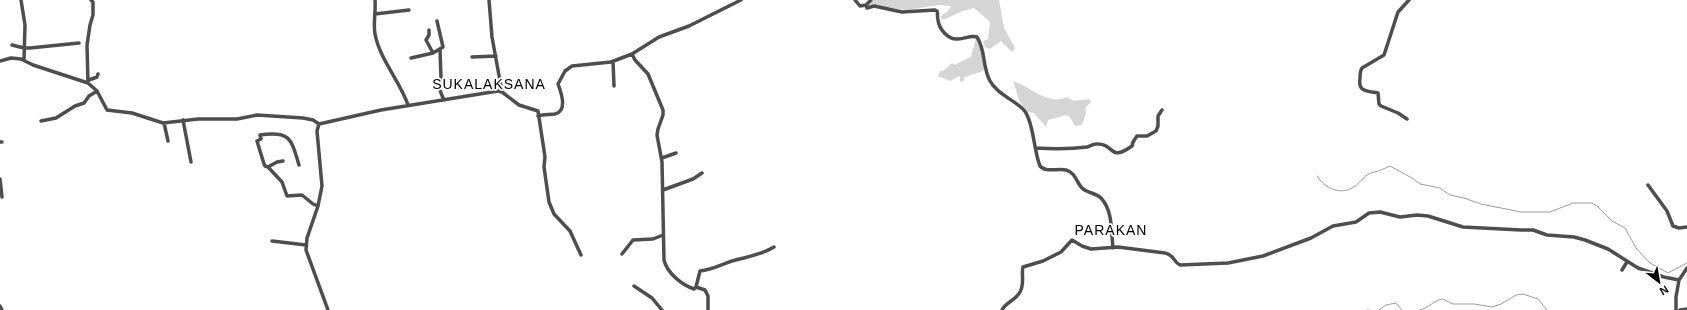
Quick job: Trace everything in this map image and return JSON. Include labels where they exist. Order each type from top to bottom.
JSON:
[{"type":"street","points":[[21,0],[25,26],[24,60]]},
{"type":"street","points":[[88,82],[86,73],[87,55],[90,25],[93,15],[93,2],[91,0]]},
{"type":"street","points":[[375,0],[375,36],[408,105]]},
{"type":"street","points":[[489,0],[492,37],[502,92]]},
{"type":"street","points":[[538,116],[543,114],[555,114],[560,110],[563,98],[558,84],[565,71],[572,66],[613,61],[632,54],[659,37],[689,26],[741,0]]},
{"type":"street","points":[[855,0],[858,5],[866,5],[867,8],[874,6],[902,12],[935,10],[938,14],[937,19],[941,30],[951,38],[957,39],[971,36],[977,37],[983,47],[984,62],[993,86],[1026,113],[1039,164],[1042,168],[1069,171],[1076,177],[1082,188],[1101,198],[1110,214],[1113,248]]},
{"type":"street","points":[[866,5],[871,0]]},
{"type":"street","points":[[1407,119],[1398,113],[1381,106],[1378,93],[1365,90],[1360,87],[1359,83],[1360,71],[1362,68],[1384,55],[1398,12],[1409,0]]},
{"type":"street","points":[[375,14],[409,10]]},
{"type":"street","points":[[411,58],[433,53],[443,46],[437,21]]},
{"type":"street","points":[[429,30],[429,35],[426,40],[433,53]]},
{"type":"street","points":[[12,45],[24,48],[79,43]]},
{"type":"street","points":[[440,49],[442,79],[440,82],[440,89],[444,100]]},
{"type":"street","points":[[632,54],[635,60],[648,74],[663,110],[657,135],[662,158],[663,235],[664,260],[666,268],[684,284],[694,289],[696,287],[705,290],[707,293],[708,310]]},
{"type":"street","points":[[472,57],[496,56]]},
{"type":"street","points":[[0,61],[11,58],[24,60],[33,65],[88,82],[98,91],[108,110],[132,112],[164,123],[183,120],[237,119],[257,115],[303,118],[313,120],[319,124],[408,105],[498,91],[502,92],[518,105],[538,111],[545,157],[544,166],[548,202],[554,214],[570,231],[581,255]]},
{"type":"street","points":[[613,61],[614,86]]},
{"type":"street","points":[[88,82],[97,77],[98,74]]},
{"type":"street","points":[[40,120],[56,118],[75,106],[84,103],[89,96],[98,91]]},
{"type":"street","points":[[1036,148],[1088,147],[1096,144],[1107,146],[1114,153],[1126,152],[1132,146],[1137,136],[1147,136],[1156,131],[1158,126],[1158,116],[1162,110]]},
{"type":"street","points":[[183,120],[191,162]]},
{"type":"street","points":[[164,123],[168,141]]},
{"type":"street","points":[[319,124],[317,131],[322,186],[318,206],[306,245],[307,256],[328,310]]},
{"type":"street","points":[[299,165],[291,142],[286,136],[274,133],[260,135],[261,139],[257,142],[264,166],[268,167],[282,182],[287,196],[302,195],[318,206]]},
{"type":"street","points":[[662,158],[676,153]]},
{"type":"street","points":[[268,167],[276,162],[283,161]]},
{"type":"street","points":[[663,190],[693,179],[702,173]]},
{"type":"street","points":[[0,179],[2,197]]},
{"type":"street","points":[[1648,185],[1667,211],[1672,226],[1679,228],[1687,227]]},
{"type":"street","points":[[1002,310],[1005,304],[1020,292],[1024,279],[1023,267],[1043,261],[1061,252],[1071,240],[1086,248],[1113,248],[1165,252],[1171,255],[1180,265],[1233,262],[1263,256],[1312,238],[1333,226],[1356,222],[1369,213],[1380,212],[1400,217],[1417,215],[1428,216],[1462,227],[1533,230],[1547,235],[1574,237],[1602,245],[1642,270],[1679,280]]},
{"type":"street","points":[[622,254],[633,240],[653,239],[663,235]]},
{"type":"street","points":[[272,241],[306,245]]},
{"type":"street","points":[[696,287],[700,271],[707,272],[732,262],[766,252],[774,247]]},
{"type":"street","points":[[1622,270],[1627,262]]},
{"type":"street","points":[[1676,310],[1675,301],[1679,280],[1687,268]]},
{"type":"street","points":[[634,286],[652,298],[662,310]]},
{"type":"street","points":[[0,306],[2,310]]},
{"type":"street","points":[[1680,310],[1687,309]]},
{"type":"shaded area","points":[[873,0],[999,0],[1004,28],[1015,48],[1012,52],[1001,41],[990,49],[985,47],[983,41],[988,39],[990,22],[974,8],[942,20],[941,16],[948,11],[951,6],[939,5],[907,10],[868,5]]},
{"type":"shaded area","points":[[976,38],[982,49],[984,70],[964,78],[964,81],[960,82],[960,76],[950,81],[938,76],[941,70],[943,71],[952,63],[954,65],[971,57]]},
{"type":"shaded area","points":[[1013,81],[1040,95],[1053,99],[1067,97],[1074,101],[1089,99],[1091,102],[1085,108],[1086,113],[1082,125],[1075,126],[1070,117],[1066,115],[1048,120],[1046,127],[1034,113],[1028,112],[1023,107],[1019,100]]},
{"type":"waterway","points":[[1317,176],[1328,187],[1342,191],[1354,187],[1369,174],[1390,166],[1420,184],[1440,188],[1450,195],[1481,204],[1521,212],[1550,212],[1573,203],[1592,203],[1612,221],[1625,228],[1636,248],[1650,263],[1668,273],[1687,263]]},
{"type":"waterway","points":[[1420,310],[1442,299],[1453,304],[1474,304],[1492,307],[1501,304],[1516,295],[1523,294],[1538,299],[1547,310]]},
{"type":"waterway","points":[[1379,310],[1386,305],[1396,303],[1402,310]]},
{"type":"district","name":"SUKALAKSANA","points":[[489,84]]},
{"type":"district","name":"PARAKAN","points":[[1111,230]]}]
